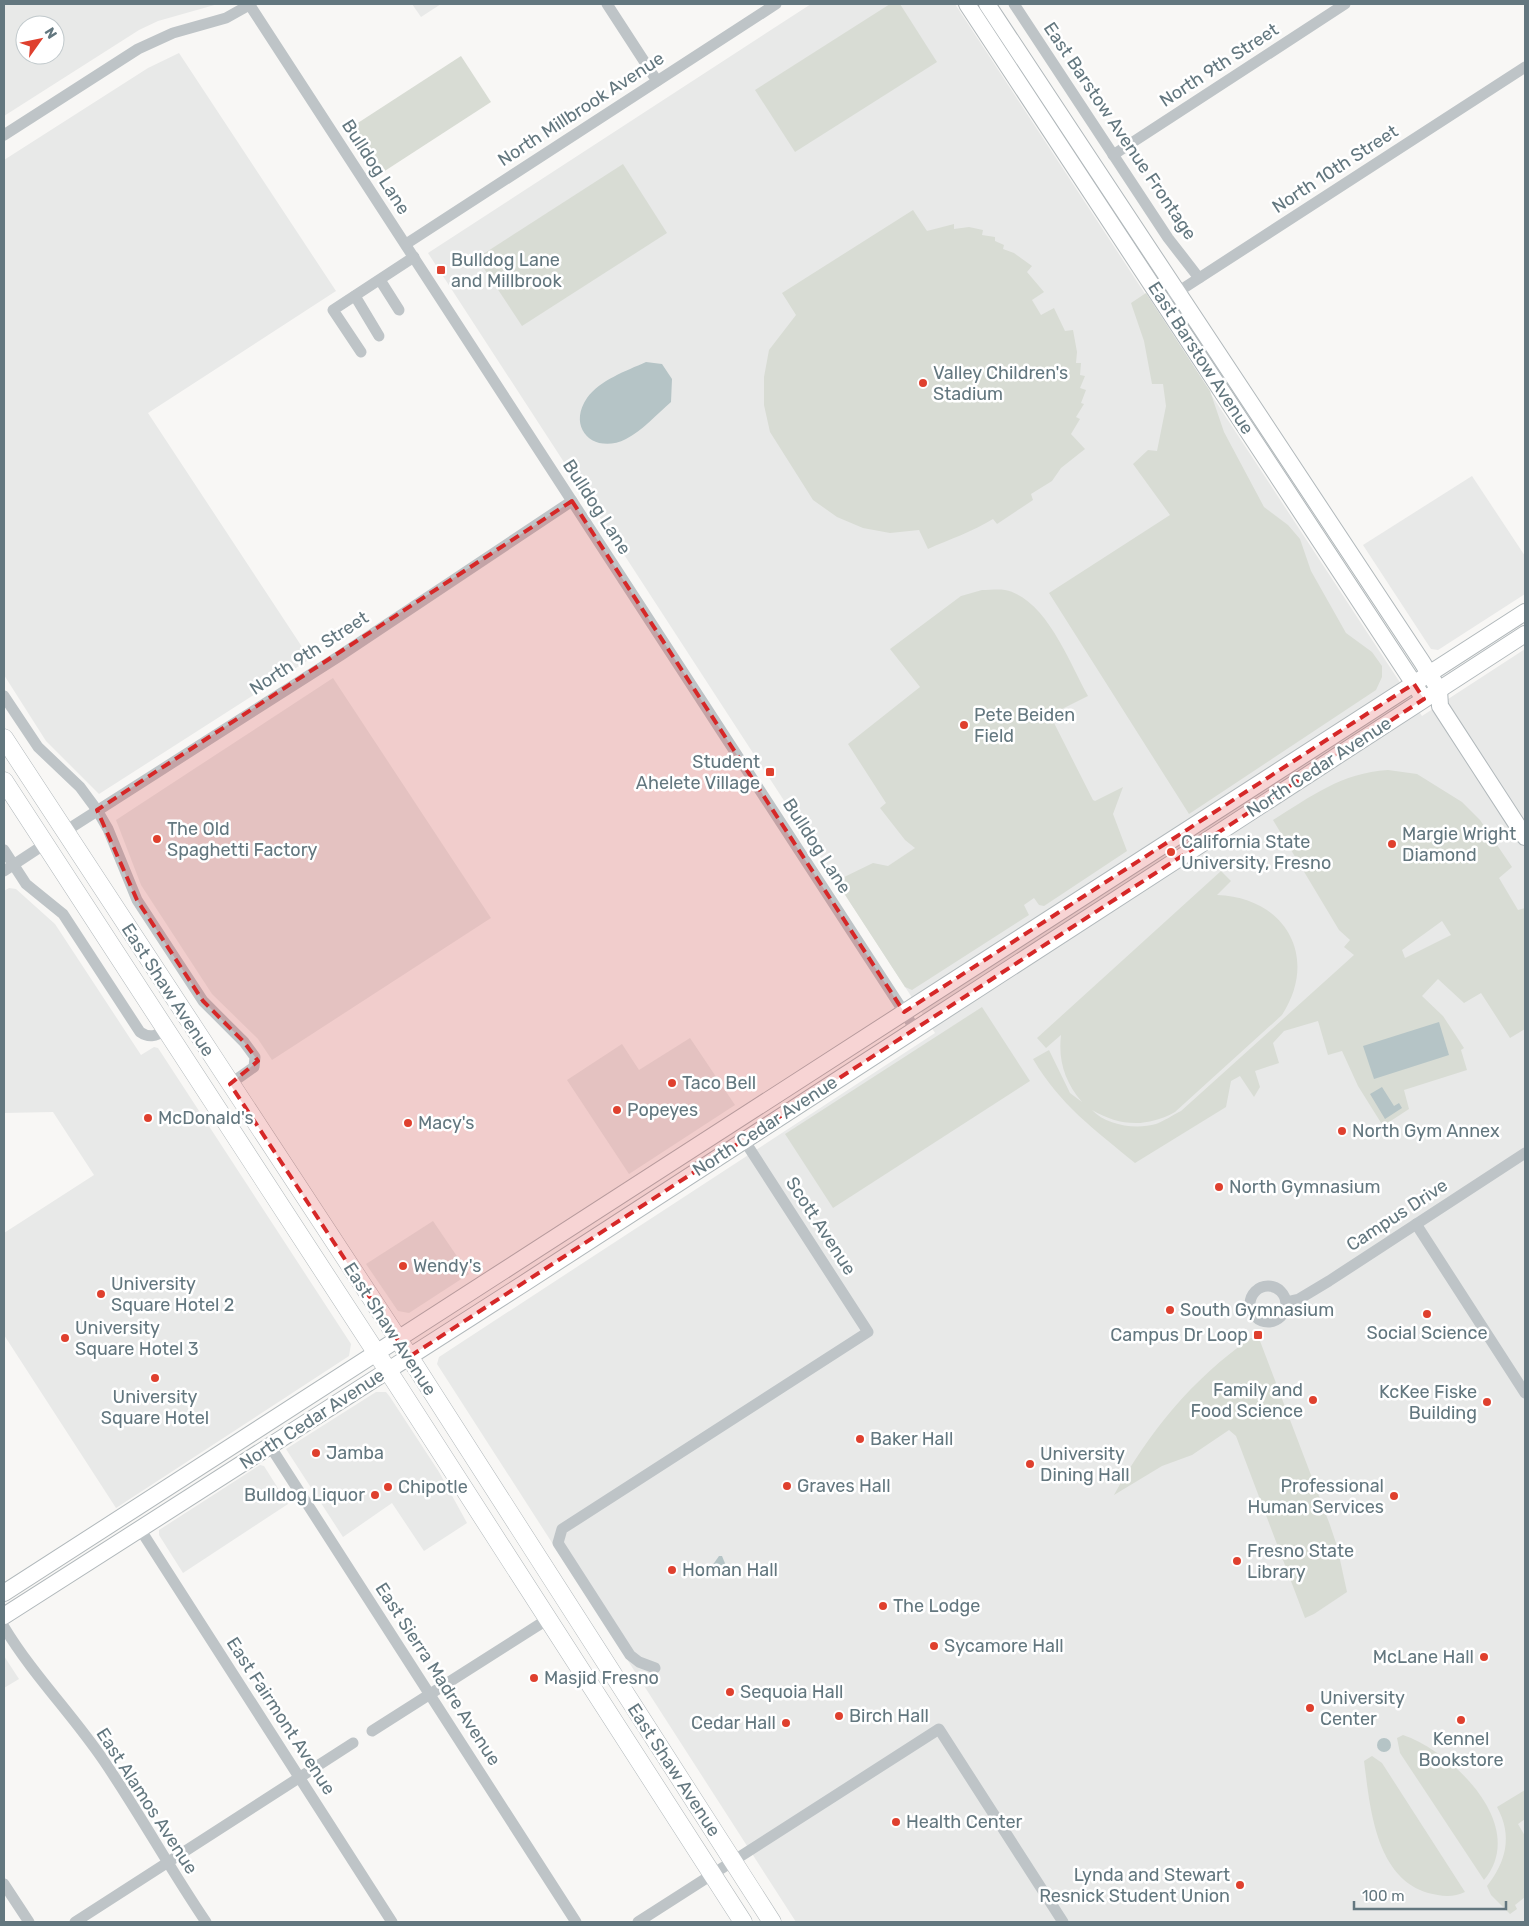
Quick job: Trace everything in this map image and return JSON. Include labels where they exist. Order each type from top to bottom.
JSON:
[{"type":"main road","name":"East Barstow Avenue","points":[[966,4],[1424,699]]},
{"type":"main road","name":"East Barstow Avenue","points":[[987,4],[1430,675],[1439,690],[1440,706],[1525,837]]},
{"type":"main road","name":"North Cedar Avenue","points":[[4,1593],[131,1512],[240,1439],[599,1211],[1525,612]]},
{"type":"main road","name":"North Cedar Avenue","points":[[4,1616],[523,1284],[1525,634]]},
{"type":"main road","points":[[1424,699],[1440,706]]},
{"type":"main road","name":"East Shaw Avenue","points":[[4,738],[397,1338],[772,1922]]},
{"type":"main road","points":[[4,760],[46,825],[54,832],[64,832]]},
{"type":"main road","name":"East Shaw Avenue","points":[[4,781],[388,1370],[743,1922]]},
{"type":"main road","points":[[45,844],[53,844],[63,850],[142,969],[177,1002]]},
{"type":"main road","points":[[618,1221],[620,1211],[637,1198],[642,1182]]},
{"type":"main road","points":[[523,1284],[551,1254],[596,1224],[599,1211]]},
{"type":"main road","points":[[170,1510],[210,1474],[238,1454],[241,1449],[240,1439]]},
{"type":"main road","points":[[140,1529],[142,1516],[168,1499],[173,1483]]},
{"type":"main road","points":[[111,1547],[113,1537],[130,1523],[131,1512]]},
{"type":"main road","points":[[548,1619],[554,1617],[565,1622],[592,1664],[630,1701]]},
{"type":"street","points":[[4,135],[138,48],[172,32],[226,18],[250,4]]},
{"type":"street","name":"Bulldog Lane","points":[[250,4],[915,1029]]},
{"type":"street","points":[[606,4],[657,81]]},
{"type":"street","name":"North Millbrook Avenue","points":[[406,244],[776,4]]},
{"type":"street","name":"East Barstow Avenue Frontage","points":[[1014,4],[1168,238],[1199,278]]},
{"type":"street","name":"North 9th Street","points":[[1113,155],[1345,4]]},
{"type":"street","name":"North 10th Street","points":[[1163,301],[1525,67]]},
{"type":"street","points":[[361,352],[333,310],[414,257]]},
{"type":"street","points":[[380,280],[399,310]]},
{"type":"street","points":[[355,296],[379,336]]},
{"type":"street","name":"North 9th Street","points":[[64,832],[341,654],[572,501]]},
{"type":"street","points":[[4,696],[38,747],[80,787],[97,810],[108,829],[137,900],[203,1001],[244,1042],[255,1057],[254,1067],[230,1084]]},
{"type":"street","points":[[9,868],[45,844]]},
{"type":"street","points":[[4,850],[9,868],[63,914],[140,1032],[149,1036],[155,1036],[167,1030]]},
{"type":"street","name":"Scott Avenue","points":[[655,1668],[639,1662],[630,1655],[558,1544],[562,1529],[868,1332],[744,1140]]},
{"type":"street","name":"Campus Drive","points":[[1286,1302],[1299,1299],[1525,1154]]},
{"type":"street","points":[[1416,1224],[1525,1393]]},
{"type":"street","name":"East Sierra Madre Avenue","points":[[270,1446],[576,1922]]},
{"type":"street","name":"East Fairmont Avenue","points":[[140,1529],[392,1922]]},
{"type":"street","points":[[372,1731],[548,1619]]},
{"type":"street","name":"East Alamos Avenue","points":[[4,1627],[21,1655],[104,1760],[166,1863],[206,1922]]},
{"type":"street","points":[[638,1922],[939,1729],[1063,1922]]},
{"type":"street","points":[[75,1922],[353,1743]]},
{"type":"street","points":[[4,1884],[29,1922]]},
{"type":"highlighted area","points":[[572,501],[904,1012],[1404,690],[1414,684],[1424,699],[409,1357],[230,1084],[258,1061],[244,1042],[203,1001],[137,900],[97,810]]},
{"type":"shaded area","points":[[4,4],[218,4],[158,21],[139,30],[4,116]]},
{"type":"shaded area","points":[[412,4],[441,4],[421,17]]},
{"type":"shaded area","name":"California State University, Fresno","points":[[811,4],[955,4],[1422,716],[1525,649],[1525,1922],[796,1922],[437,1364],[439,1357],[935,1033],[428,253]]},
{"type":"shaded area","points":[[890,4],[900,4],[937,62],[795,152],[755,90]]},
{"type":"shaded area","points":[[179,53],[336,291],[148,413],[310,659],[99,794],[46,741],[4,675],[4,160],[148,68]]},
{"type":"shaded area","points":[[461,56],[491,102],[377,176],[347,130]]},
{"type":"shaded area","points":[[623,164],[667,233],[522,326],[477,258]]},
{"type":"shaded area","name":"Valley Children's Stadium","points":[[913,210],[927,231],[954,224],[954,229],[969,227],[983,230],[982,235],[995,237],[995,241],[1004,245],[1003,249],[1014,253],[1032,266],[1027,272],[1044,292],[1032,300],[1041,315],[1054,308],[1065,331],[1073,330],[1077,352],[1076,363],[1081,363],[1080,375],[1085,376],[1080,388],[1086,390],[1081,403],[1084,404],[1076,417],[1080,419],[1071,434],[1085,449],[1061,468],[1052,481],[1031,494],[1033,500],[997,524],[993,519],[969,532],[928,549],[919,530],[890,533],[863,528],[837,517],[813,500],[770,432],[764,405],[764,377],[769,350],[796,315],[782,293]]},
{"type":"shaded area","points":[[1146,293],[1210,391],[1224,432],[1264,507],[1288,525],[1300,539],[1311,571],[1346,633],[1372,652],[1382,666],[1382,677],[1376,690],[1189,814],[1049,593],[1170,515],[1133,464],[1148,450],[1157,451],[1166,406],[1163,384],[1152,384],[1144,341],[1131,303]]},
{"type":"shaded area","points":[[646,362],[662,364],[672,379],[671,402],[644,427],[626,439],[604,444],[594,441],[587,436],[582,429],[580,420],[581,409],[587,398],[606,381]]},
{"type":"shaded area","points":[[1472,476],[1525,556],[1525,594],[1438,650],[1431,649],[1363,545]]},
{"type":"shaded area","name":"Pete Beiden Field","points":[[982,590],[1005,590],[1020,596],[1033,605],[1045,619],[1065,651],[1088,696],[1050,715],[1093,800],[1095,801],[1123,787],[1113,814],[1127,851],[1044,906],[1039,905],[1034,898],[1024,905],[1029,915],[912,990],[905,987],[836,881],[873,863],[888,866],[915,848],[905,840],[880,808],[886,803],[848,744],[920,687],[890,649],[961,596]]},
{"type":"shaded area","points":[[333,678],[491,918],[272,1060],[258,1039],[212,994],[141,885],[116,820]]},
{"type":"shaded area","points":[[1388,770],[1417,774],[1462,802],[1480,820],[1512,867],[1499,878],[1518,910],[1525,908],[1525,1029],[1510,1038],[1481,993],[1464,1003],[1438,979],[1422,996],[1443,1016],[1464,1048],[1461,1050],[1467,1070],[1404,1090],[1409,1109],[1383,1126],[1358,1086],[1342,1051],[1328,1055],[1318,1021],[1284,1031],[1273,1043],[1279,1063],[1255,1071],[1260,1087],[1254,1097],[1240,1076],[1231,1081],[1226,1107],[1135,1163],[1079,1116],[1055,1090],[1033,1059],[1049,1050],[1070,1093],[1082,1102],[1071,1087],[1064,1071],[1060,1045],[1061,1035],[1046,1048],[1037,1038],[1221,871],[1231,881],[1217,895],[1241,898],[1261,906],[1277,918],[1289,934],[1296,952],[1297,972],[1293,993],[1282,1015],[1175,1112],[1154,1121],[1133,1123],[1112,1119],[1092,1110],[1113,1123],[1130,1126],[1156,1124],[1181,1111],[1354,955],[1344,947],[1350,940],[1339,930],[1273,820],[1328,787],[1371,772]],"holes":[[[1442,921],[1451,935],[1405,958],[1402,950]]]},
{"type":"shaded area","points":[[9,888],[16,889],[55,924],[141,1055],[154,1047],[158,1048],[351,1344],[349,1356],[116,1508],[4,1335],[4,1233],[94,1175],[53,1112],[4,1113],[4,891]]},
{"type":"shaded area","points":[[982,1007],[1030,1081],[833,1208],[785,1134]]},
{"type":"shaded area","points":[[1439,1022],[1449,1055],[1374,1079],[1363,1046]]},
{"type":"shaded area","points":[[690,1038],[735,1105],[629,1174],[567,1080],[622,1044],[639,1070]]},
{"type":"shaded area","points":[[1382,1087],[1394,1106],[1399,1103],[1402,1108],[1385,1119],[1370,1094]]},
{"type":"shaded area","points":[[433,1221],[469,1274],[409,1313],[398,1311],[366,1264]]},
{"type":"shaded area","points":[[1251,1338],[1260,1341],[1330,1525],[1337,1546],[1347,1592],[1305,1618],[1236,1436],[1229,1430],[1192,1455],[1162,1466],[1114,1495],[1157,1428],[1174,1408],[1210,1371]]},
{"type":"shaded area","points":[[376,1392],[386,1392],[390,1397],[439,1472],[467,1523],[424,1551],[392,1503],[343,1537],[286,1449]]},
{"type":"shaded area","points":[[260,1465],[264,1466],[288,1504],[183,1573],[159,1535],[159,1530]]},
{"type":"shaded area","points":[[719,1556],[722,1556],[729,1573],[725,1578],[716,1575],[712,1566]]},
{"type":"shaded area","points":[[4,1656],[19,1679],[4,1688]]},
{"type":"shaded area","points":[[1403,1735],[1423,1744],[1443,1757],[1462,1774],[1479,1794],[1491,1815],[1497,1837],[1495,1859],[1484,1880],[1400,1753],[1397,1738]]},
{"type":"shaded area","points":[[1381,1738],[1387,1738],[1391,1745],[1387,1752],[1381,1752],[1377,1748],[1377,1742]]},
{"type":"shaded area","points":[[1372,1756],[1382,1763],[1465,1892],[1446,1896],[1428,1893],[1410,1885],[1396,1872],[1378,1838],[1373,1818],[1364,1761]]},
{"type":"shaded area","points":[[1525,1790],[1525,1819],[1518,1824],[1525,1836],[1525,1897],[1515,1905],[1517,1909],[1510,1914],[1491,1895],[1487,1886],[1499,1868],[1505,1848],[1505,1828],[1497,1807]]},
{"type":"place","name":"Bulldog Lane and Millbrook","points":[[441,270]]},
{"type":"place","name":"Valley Children's Stadium","points":[[923,383]]},
{"type":"place","name":"Pete Beiden Field","points":[[964,725]]},
{"type":"place","name":"Student Ahelete Village","points":[[770,772]]},
{"type":"place","name":"The Old Spaghetti Factory","points":[[157,839]]},
{"type":"place","name":"Margie Wright Diamond","points":[[1392,844]]},
{"type":"place","name":"California State University, Fresno","points":[[1171,852]]},
{"type":"place","name":"Taco Bell","points":[[672,1083]]},
{"type":"place","name":"Popeyes","points":[[617,1110]]},
{"type":"place","name":"McDonald's","points":[[148,1118]]},
{"type":"place","name":"Macy's","points":[[408,1123]]},
{"type":"place","name":"North Gym Annex","points":[[1342,1131]]},
{"type":"place","name":"North Gymnasium","points":[[1219,1187]]},
{"type":"place","name":"Wendy's","points":[[403,1266]]},
{"type":"place","name":"University Square Hotel 2","points":[[101,1294]]},
{"type":"place","name":"South Gymnasium","points":[[1170,1310]]},
{"type":"place","name":"Social Science","points":[[1427,1314]]},
{"type":"place","name":"Campus Dr Loop","points":[[1258,1335]]},
{"type":"place","name":"University Square Hotel 3","points":[[65,1338]]},
{"type":"place","name":"University Square Hotel","points":[[155,1378]]},
{"type":"place","name":"Family and Food Science","points":[[1313,1400]]},
{"type":"place","name":"KcKee Fiske Building","points":[[1487,1402]]},
{"type":"place","name":"Baker Hall","points":[[860,1439]]},
{"type":"place","name":"Jamba","points":[[316,1453]]},
{"type":"place","name":"University Dining Hall","points":[[1030,1464]]},
{"type":"place","name":"Graves Hall","points":[[787,1486]]},
{"type":"place","name":"Chipotle","points":[[388,1487]]},
{"type":"place","name":"Bulldog Liquor","points":[[375,1495]]},
{"type":"place","name":"Professional Human Services","points":[[1394,1496]]},
{"type":"place","name":"Fresno State Library","points":[[1237,1561]]},
{"type":"place","name":"Homan Hall","points":[[672,1570]]},
{"type":"place","name":"The Lodge","points":[[883,1606]]},
{"type":"place","name":"Sycamore Hall","points":[[934,1646]]},
{"type":"place","name":"McLane Hall","points":[[1484,1657]]},
{"type":"place","name":"Masjid Fresno","points":[[534,1678]]},
{"type":"place","name":"Sequoia Hall","points":[[730,1692]]},
{"type":"place","name":"University Center","points":[[1310,1708]]},
{"type":"place","name":"Birch Hall","points":[[839,1716]]},
{"type":"place","name":"Kennel Bookstore","points":[[1461,1720]]},
{"type":"place","name":"Cedar Hall","points":[[786,1723]]},
{"type":"place","name":"Health Center","points":[[896,1822]]},
{"type":"place","name":"Lynda and Stewart Resnick Student Union","points":[[1240,1885]]}]
